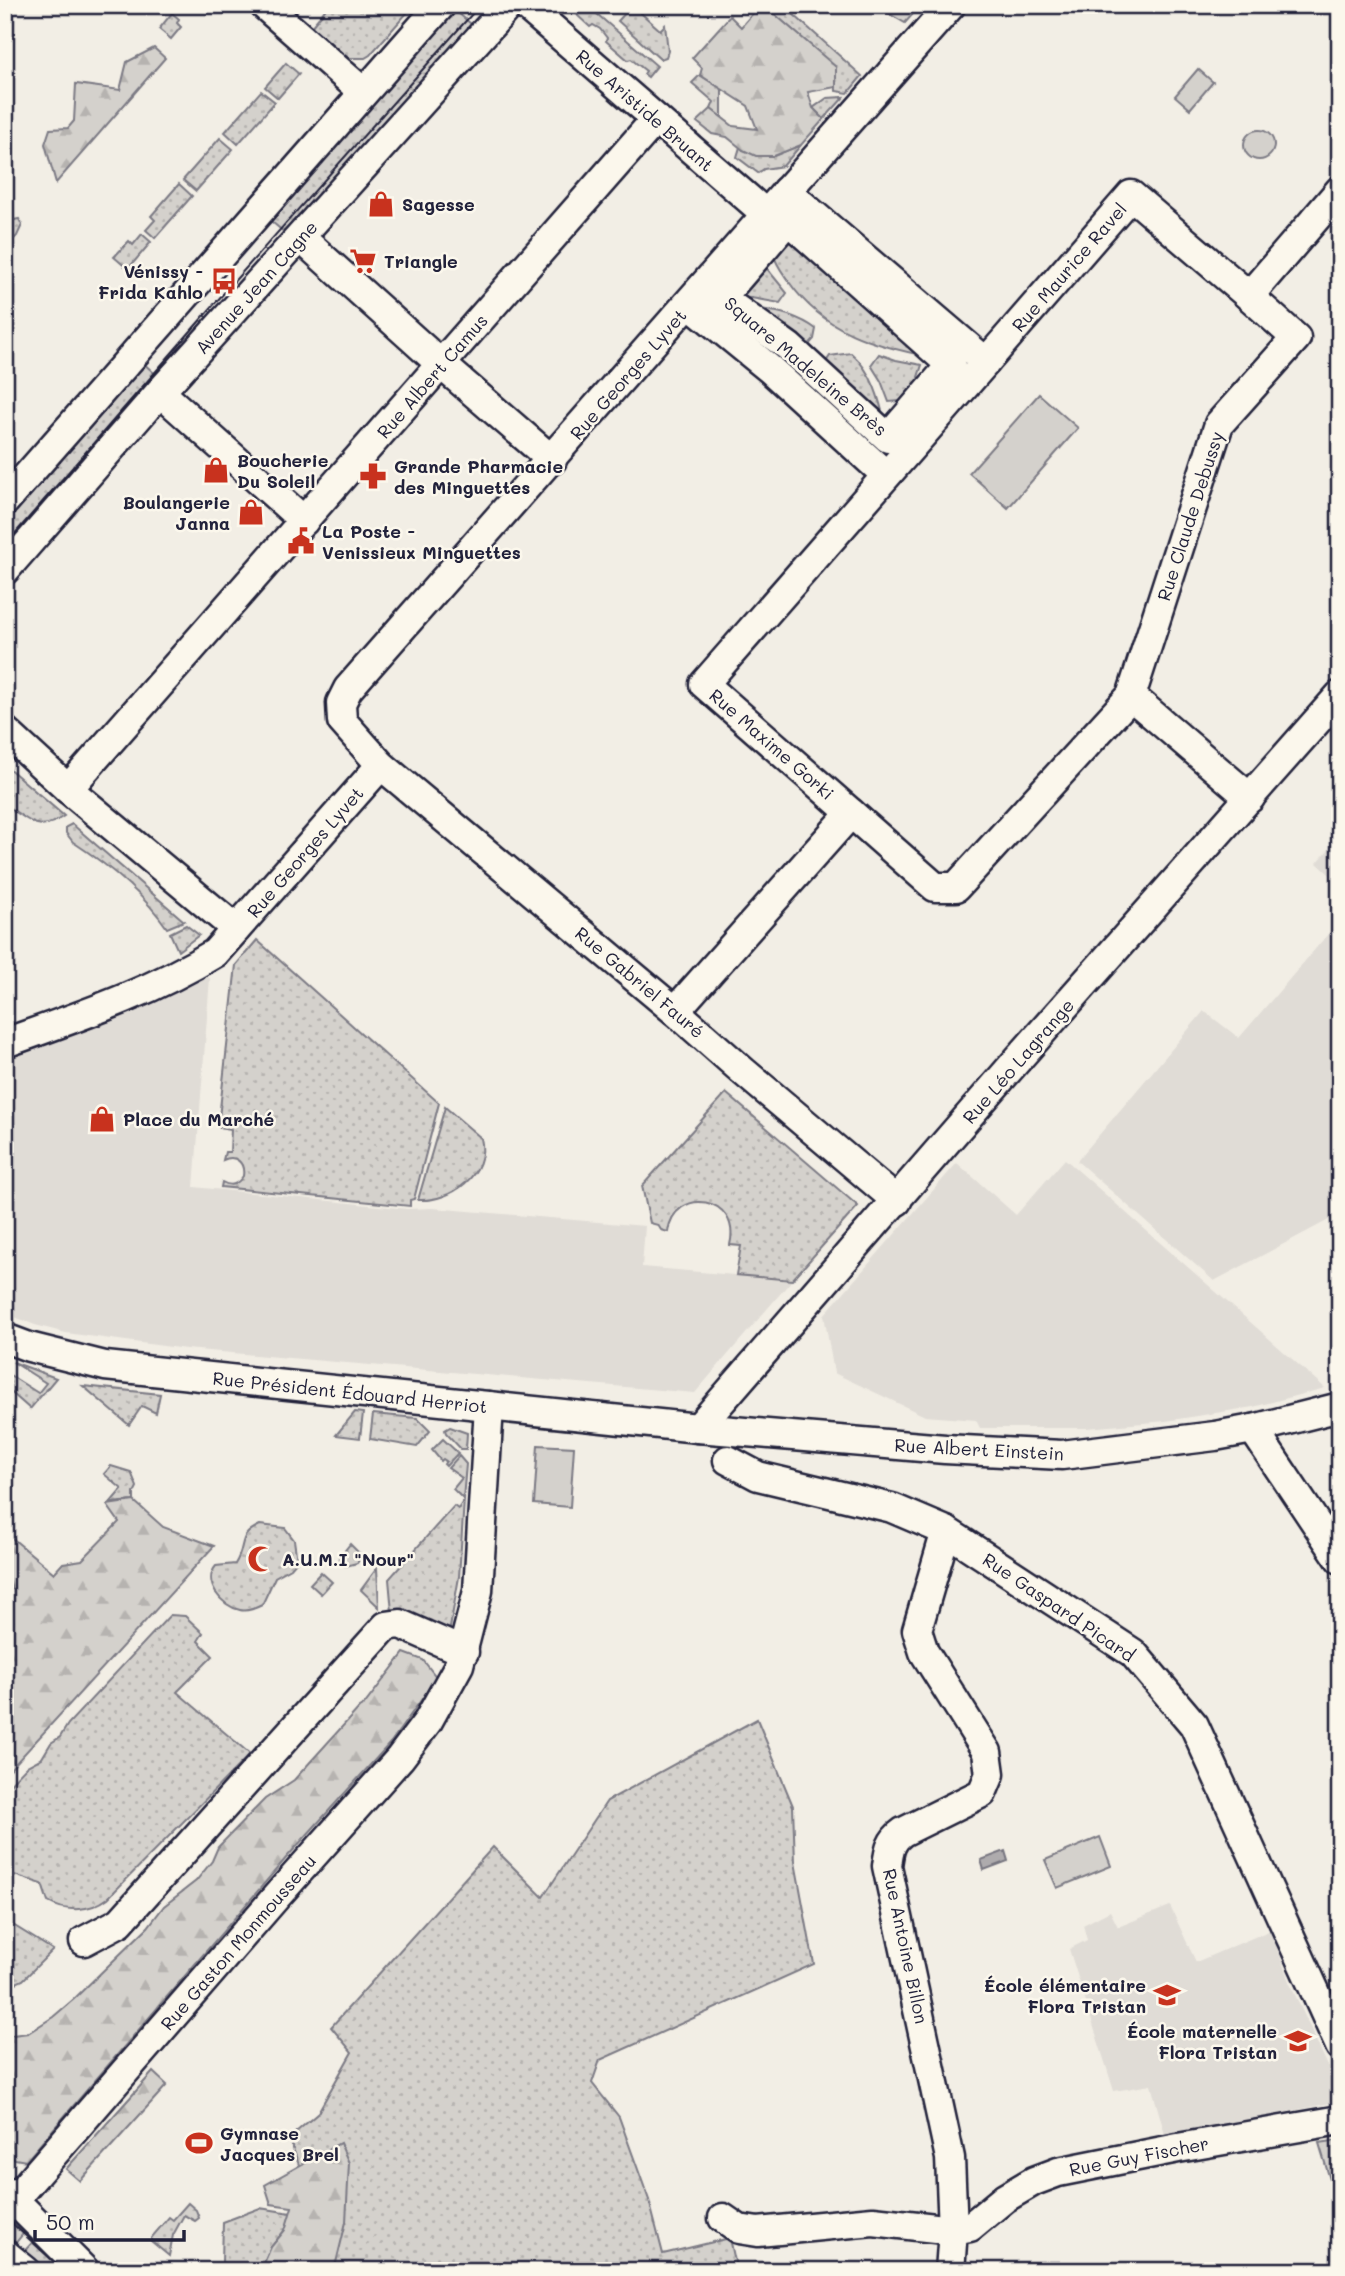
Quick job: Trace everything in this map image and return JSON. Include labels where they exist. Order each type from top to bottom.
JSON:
[{"type":"street","points":[[264,5],[363,93]]},
{"type":"street","points":[[5,501],[441,5]]},
{"type":"street","name":"Avenue Jean Cagne","points":[[5,570],[160,392],[509,5]]},
{"type":"street","name":"Rue Aristide Bruant","points":[[525,5],[656,119],[777,217]]},
{"type":"street","name":"Rue Georges Lyvet","points":[[5,1043],[119,1002],[183,973],[215,953],[381,765],[342,721],[341,703],[348,689],[690,304],[777,217],[786,191],[951,5]]},
{"type":"street","name":"Rue Albert Camus","points":[[68,789],[656,119]]},
{"type":"street","points":[[1249,296],[1340,190]]},
{"type":"street","points":[[786,191],[986,362]]},
{"type":"street","name":"Rue Maurice Ravel","points":[[986,362],[1131,195],[1249,296]]},
{"type":"street","name":"Square Madeleine Brès","points":[[777,217],[951,365],[888,438],[789,347],[721,298],[777,217]]},
{"type":"street","points":[[301,238],[552,460]]},
{"type":"street","name":"Rue Claude Debussy","points":[[850,813],[934,887],[956,887],[1131,696],[1219,424],[1296,338],[1249,296]]},
{"type":"street","points":[[690,304],[771,370],[886,475]]},
{"type":"street","name":"Rue Maxime Gorki","points":[[675,1011],[850,813],[704,684],[986,362]]},
{"type":"street","points":[[160,392],[304,521]]},
{"type":"street","name":"Rue Léo Lagrange","points":[[698,1428],[1019,1058],[1340,695]]},
{"type":"street","points":[[1131,696],[1250,798]]},
{"type":"street","points":[[5,731],[68,789],[236,929]]},
{"type":"street","name":"Rue Gabriel Fauré","points":[[381,765],[897,1201]]},
{"type":"street","name":"Rue Président Édouard Herriot","points":[[5,1338],[29,1348],[105,1366],[698,1428]]},
{"type":"street","name":"Rue Gaston Monmousseau","points":[[8,2200],[400,1758],[428,1720],[462,1658],[478,1591],[489,1406]]},
{"type":"street","name":"Rue Albert Einstein","points":[[698,1428],[945,1449],[1062,1455],[1253,1429],[1340,1407]]},
{"type":"street","points":[[1253,1429],[1340,1559]]},
{"type":"street","name":"Rue Gaspard Picard","points":[[728,1460],[758,1476],[892,1508],[946,1531],[1133,1653],[1194,1726],[1340,2046]]},
{"type":"street","name":"Rue Antoine Billon","points":[[946,1531],[917,1630],[924,1652],[987,1752],[990,1774],[982,1793],[894,1839],[887,1866],[950,2158],[953,2230],[950,2271]]},
{"type":"street","points":[[84,1941],[120,1922],[386,1626],[395,1636],[462,1658]]},
{"type":"street","name":"Rue Guy Fischer","points":[[953,2230],[970,2227],[1005,2198],[1034,2181],[1058,2172],[1143,2154],[1340,2120]]},
{"type":"street","points":[[8,2200],[85,2271]]},
{"type":"street","points":[[723,2218],[739,2229],[758,2232],[873,2221],[953,2230]]},
{"type":"street","points":[[5,2254],[26,2271]]},
{"type":"shaded area","points":[[1340,836],[1340,884],[1317,863]]},
{"type":"shaded area","points":[[1340,920],[1340,1214],[1214,1281],[1077,1161],[1204,1011],[1239,1038]]},
{"type":"shaded area","name":"Place du Marché","points":[[203,976],[210,978],[194,1187],[407,1209],[433,1208],[645,1226],[642,1267],[792,1280],[695,1393],[186,1349],[66,1333],[5,1313],[5,1051]]},
{"type":"shaded area","points":[[1065,1159],[1325,1388],[1253,1407],[1166,1421],[1087,1428],[980,1428],[976,1420],[925,1416],[834,1373],[824,1315],[957,1163],[1016,1215]]},
{"type":"shaded area","points":[[1005,1851],[1008,1861],[984,1870],[981,1860]]},
{"type":"shaded area","points":[[1170,1906],[1196,1962],[1271,1930],[1290,1984],[1340,2092],[1340,2101],[1166,2138],[1151,2085],[1114,2091],[1069,1949],[1087,1940],[1083,1925],[1110,1911],[1118,1927]]},
{"type":"green space","points":[[320,5],[414,5],[370,55],[365,58],[350,58],[311,27],[325,10]]},
{"type":"green space","points":[[573,5],[591,5],[590,8],[657,66],[648,77],[644,74],[646,71],[606,41],[607,38],[600,29],[593,25],[590,27],[578,16]]},
{"type":"green space","points":[[626,5],[632,5],[660,30],[665,25],[668,51],[666,57],[660,59],[618,21],[628,10]]},
{"type":"green space","points":[[760,5],[764,5],[836,67],[836,87],[808,92],[813,108],[824,119],[801,145],[774,156],[756,156],[743,150],[727,137],[712,134],[697,122],[711,109],[733,126],[757,129],[748,106],[700,75],[702,68],[692,58],[730,16],[741,27]]},
{"type":"green space","points":[[764,5],[783,5],[862,76],[848,93],[836,91],[835,67]]},
{"type":"green space","points":[[874,5],[921,5],[905,23]]},
{"type":"green space","points":[[452,8],[476,28],[291,238],[266,217]]},
{"type":"green space","points":[[172,13],[179,19],[177,23],[181,27],[171,39],[159,29]]},
{"type":"green space","points":[[154,48],[165,58],[56,183],[45,144],[50,129],[68,128],[74,121],[76,84],[120,90],[127,62]]},
{"type":"green space","points":[[286,63],[299,74],[278,98],[265,87]]},
{"type":"green space","points":[[1198,69],[1213,82],[1190,109],[1175,96]]},
{"type":"green space","points":[[700,75],[722,89],[722,118],[711,109],[714,102],[692,83]]},
{"type":"green space","points":[[261,91],[275,102],[238,144],[225,132]]},
{"type":"green space","points":[[844,97],[824,119],[813,108],[827,98]]},
{"type":"green space","points":[[1259,130],[1265,131],[1273,139],[1273,151],[1265,159],[1259,160],[1253,159],[1245,151],[1244,145],[1245,139],[1253,131]]},
{"type":"green space","points":[[220,138],[233,149],[196,191],[183,180]]},
{"type":"green space","points":[[801,145],[783,166],[764,169],[758,173],[737,157],[740,147],[743,150],[773,156]]},
{"type":"green space","points":[[179,184],[192,196],[155,238],[146,230],[155,220],[151,216]]},
{"type":"green space","points":[[19,219],[22,225],[17,236],[5,248],[5,229]]},
{"type":"green space","points":[[787,231],[931,357],[871,342],[835,325],[818,313],[789,282],[774,257],[773,253]]},
{"type":"green space","points":[[142,234],[151,242],[128,269],[114,257],[129,241],[133,245]]},
{"type":"green space","points":[[760,260],[787,293],[780,303],[751,298],[727,298]]},
{"type":"green space","points":[[752,308],[786,314],[816,329],[814,339],[805,349],[823,366],[830,356],[851,353],[870,378],[886,427]]},
{"type":"green space","points":[[879,354],[922,365],[918,377],[925,384],[907,406],[900,401],[889,402],[871,365]]},
{"type":"green space","points":[[141,361],[164,382],[5,563],[5,515]]},
{"type":"green space","points":[[1039,394],[1078,428],[1008,508],[969,473]]},
{"type":"green space","points":[[5,765],[64,816],[54,822],[39,825],[5,806]]},
{"type":"green space","points":[[72,824],[184,921],[167,928],[124,880],[73,842],[66,833],[66,827]]},
{"type":"green space","points":[[186,925],[199,935],[178,951],[170,933]]},
{"type":"green space","points":[[257,940],[439,1103],[410,1206],[221,1187],[222,1182],[234,1184],[243,1176],[243,1167],[239,1161],[232,1158],[223,1160],[225,1152],[230,1152],[231,1129],[218,1127],[236,965]]},
{"type":"green space","points":[[726,1093],[858,1206],[792,1280],[736,1275],[741,1246],[730,1245],[731,1228],[726,1216],[717,1207],[706,1202],[682,1207],[673,1217],[668,1232],[650,1223],[642,1186]]},
{"type":"green space","points":[[445,1107],[481,1138],[480,1163],[474,1174],[455,1191],[431,1199],[418,1200]]},
{"type":"green space","points":[[13,1362],[56,1378],[30,1409],[5,1387],[5,1372],[38,1393],[46,1383]]},
{"type":"green space","points":[[83,1386],[160,1394],[156,1413],[142,1406],[129,1425]]},
{"type":"green space","points":[[355,1412],[363,1413],[360,1438],[336,1435]]},
{"type":"green space","points":[[373,1414],[417,1418],[430,1431],[417,1447],[370,1439]]},
{"type":"green space","points":[[450,1427],[467,1433],[466,1449],[461,1449],[446,1433],[445,1430]]},
{"type":"green space","points":[[443,1439],[458,1453],[446,1466],[446,1461],[441,1461],[432,1450]]},
{"type":"green space","points":[[538,1445],[574,1447],[570,1507],[534,1504]]},
{"type":"green space","points":[[459,1456],[466,1464],[463,1499],[453,1489],[462,1478],[448,1468]]},
{"type":"green space","points":[[111,1466],[131,1472],[137,1487],[134,1501],[110,1503],[122,1489],[104,1474]]},
{"type":"green space","points":[[464,1500],[459,1577],[450,1628],[447,1630],[392,1612],[389,1579],[454,1506],[458,1509]]},
{"type":"green space","points":[[134,1501],[163,1527],[214,1546],[5,1775],[5,1588],[12,1589],[5,1572],[5,1542],[12,1538],[54,1573],[63,1563],[82,1560],[119,1522],[107,1505]]},
{"type":"green space","points":[[260,1525],[285,1528],[294,1540],[297,1561],[291,1568],[275,1577],[262,1605],[240,1610],[220,1599],[212,1586],[212,1572],[216,1566],[235,1564],[245,1537]]},
{"type":"green space","points":[[350,1544],[362,1556],[357,1563],[345,1566],[339,1558]]},
{"type":"green space","points":[[377,1568],[379,1607],[361,1590]]},
{"type":"green space","points":[[321,1572],[332,1582],[321,1594],[310,1584]]},
{"type":"green space","points":[[170,1615],[185,1616],[203,1633],[198,1641],[213,1656],[177,1692],[250,1754],[108,1898],[87,1908],[55,1906],[48,1902],[42,1884],[5,1872],[5,1789],[27,1766],[42,1758],[68,1724]]},
{"type":"green space","points":[[404,1653],[423,1660],[437,1678],[391,1742],[287,1857],[26,2161],[15,2159],[5,2152],[5,2036],[28,2033],[74,1999],[148,1927],[164,1906],[196,1881],[212,1861],[218,1847],[265,1799],[294,1780],[364,1705]]},
{"type":"green space","points":[[757,1719],[793,1806],[795,1862],[814,1964],[600,2060],[592,2083],[619,2117],[649,2200],[663,2254],[730,2238],[737,2271],[278,2271],[285,2230],[271,2247],[262,2267],[263,2271],[236,2271],[222,2262],[223,2222],[260,2208],[291,2213],[302,2173],[289,2138],[317,2114],[352,2052],[331,2027],[493,1847],[543,1897],[607,1801]]},
{"type":"green space","points":[[1100,1837],[1111,1866],[1057,1888],[1045,1860]]},
{"type":"green space","points":[[5,1920],[53,1950],[23,1980],[5,1988]]},
{"type":"green space","points":[[153,2072],[167,2085],[80,2181],[66,2169]]},
{"type":"green space","points":[[1340,2140],[1340,2195],[1335,2196],[1319,2143]]},
{"type":"green space","points":[[340,2143],[349,2163],[346,2222],[334,2271],[263,2271],[271,2247],[285,2230],[292,2207],[271,2204],[265,2185]]},
{"type":"green space","points":[[188,2203],[196,2210],[199,2218],[195,2221],[184,2215],[173,2235],[169,2256],[151,2241],[151,2238],[169,2217],[173,2220]]},
{"type":"green space","points":[[15,2220],[26,2230],[14,2245],[5,2236],[5,2232]]},
{"type":"green space","points":[[40,2234],[74,2271],[39,2271],[20,2256]]},
{"type":"tram line","points":[[5,545],[230,286],[480,5]]},
{"type":"tram line","points":[[5,2217],[64,2271]]},
{"type":"place","name":"Sagesse","points":[[381,204]]},
{"type":"place","name":"Triangle","points":[[363,261]]},
{"type":"place","name":"Vénissy - Frida Kahlo","points":[[224,281]]},
{"type":"place","name":"Boucherie Du Soleil","points":[[216,470]]},
{"type":"place","name":"Grande Pharmacie des Minguettes","points":[[373,476]]},
{"type":"place","name":"Boulangerie Janna","points":[[251,512]]},
{"type":"place","name":"La Poste - Venissieux Minguettes","points":[[301,541]]},
{"type":"place","name":"Place du Marché","points":[[102,1119]]},
{"type":"place","name":"A.U.M.I \"Nour\"","points":[[261,1559]]},
{"type":"place","name":"École élémentaire Flora Tristan","points":[[1167,1995]]},
{"type":"place","name":"École maternelle Flora Tristan","points":[[1298,2041]]},
{"type":"place","name":"Gymnase Jacques Brel","points":[[199,2143]]}]
